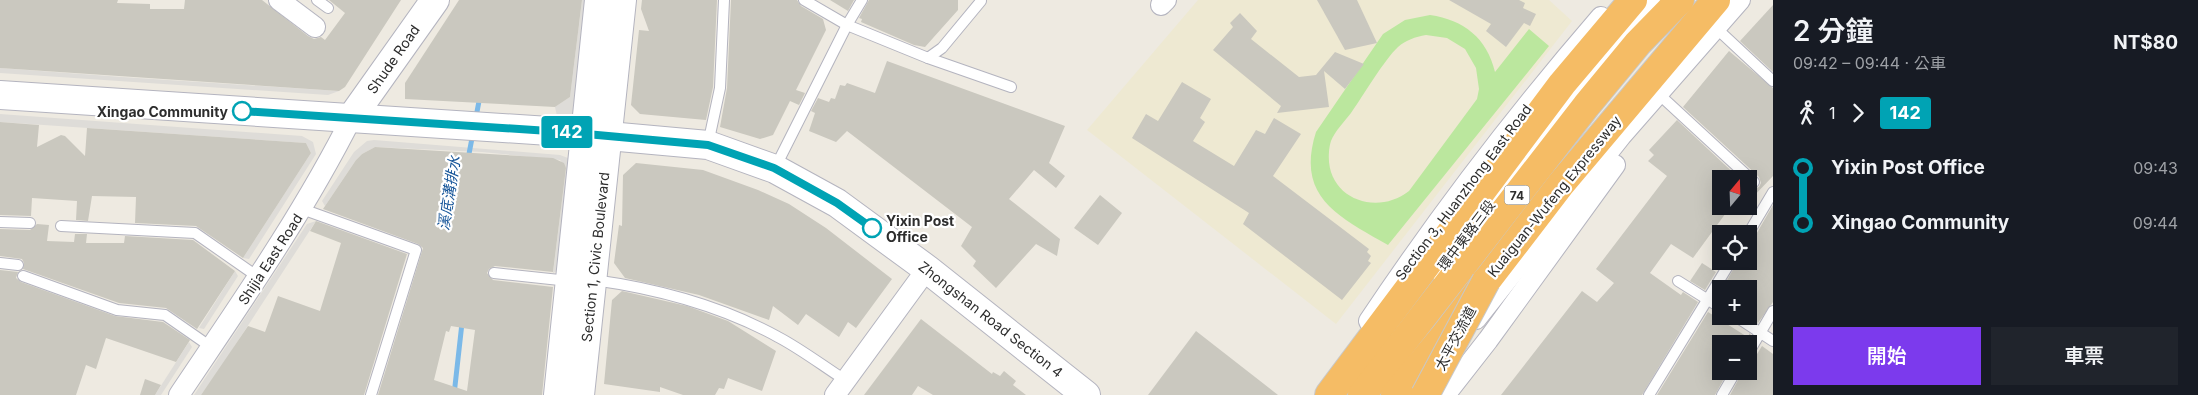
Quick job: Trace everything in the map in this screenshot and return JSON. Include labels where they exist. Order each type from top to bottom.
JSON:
[{"type":"highway","name":"74","points":[[1329,395],[1585,54],[1633,0]]},
{"type":"highway","name":"Kuaiguan-Wufeng Expressway","points":[[1362,395],[1586,106],[1638,43],[1680,0]]},
{"type":"highway","name":"Kuaiguan-Wufeng Expressway","points":[[1395,395],[1561,184],[1716,0]]},
{"type":"highway","name":"太平交流道","points":[[1425,395],[1486,281]]},
{"type":"street","name":"Shude Road","points":[[352,117],[435,0]]},
{"type":"street","name":"Section 1, Civic Boulevard","points":[[580,395],[581,281],[596,135],[599,0]]},
{"type":"street","name":"Section 1, Civic Boulevard","points":[[596,135],[622,0]]},
{"type":"street","name":"Section 3, Huanzhong East Road","points":[[1329,395],[1357,339],[1404,268],[1551,75],[1616,0]]},
{"type":"street","name":"環中東路三段","points":[[1329,395],[1426,288],[1634,16],[1650,0]]},
{"type":"street","points":[[1415,395],[1621,136],[1740,0]]},
{"type":"street","points":[[289,3],[315,27]]},
{"type":"street","points":[[1446,395],[1663,98],[1699,45]]},
{"type":"street","name":"Zhongshan Road Section 4","points":[[0,95],[352,117],[708,145],[774,168],[837,203],[927,268],[1086,395]]},
{"type":"street","name":"Shijia East Road","points":[[179,395],[302,209],[322,176],[352,117]]},
{"type":"street","points":[[840,388],[927,268]]},
{"type":"street","name":"Section 1, Civic Boulevard","points":[[558,395],[581,281]]},
{"type":"lane","points":[[317,0],[328,8]]},
{"type":"lane","points":[[708,145],[720,88],[724,0]]},
{"type":"lane","points":[[804,0],[847,25],[928,58],[1011,87]]},
{"type":"lane","points":[[774,168],[847,25],[862,0]]},
{"type":"lane","points":[[928,58],[942,48],[981,0]]},
{"type":"lane","points":[[1715,27],[1773,82]]},
{"type":"lane","points":[[1663,98],[1741,170]]},
{"type":"lane","points":[[1753,225],[1773,192]]},
{"type":"lane","points":[[302,209],[416,250],[370,395]]},
{"type":"lane","points":[[0,222],[30,223]]},
{"type":"lane","points":[[61,226],[195,233],[258,277]]},
{"type":"lane","points":[[0,263],[18,265]]},
{"type":"lane","points":[[1649,395],[1726,270]]},
{"type":"lane","points":[[494,273],[639,286],[708,305],[780,338],[840,388]]},
{"type":"lane","points":[[24,276],[117,310],[165,315],[212,347]]},
{"type":"lane","points":[[1678,281],[1712,302]]},
{"type":"lane","points":[[1757,338],[1773,311]]},
{"type":"lane","points":[[1748,325],[1773,341]]},
{"type":"lane","points":[[1722,395],[1731,380]]},
{"type":"shaded area","points":[[582,0],[588,0],[575,116],[557,116],[555,107],[570,97]]},
{"type":"shaded area","points":[[1198,0],[1549,0],[1572,21],[1336,324],[1087,130]]},
{"type":"shaded area","points":[[0,68],[339,91],[328,95],[0,73]]},
{"type":"shaded area","points":[[0,114],[302,136],[313,142],[316,154],[249,259],[243,258],[311,153],[306,143],[0,122]]},
{"type":"shaded area","points":[[374,140],[560,155],[568,158],[557,271],[553,273],[566,168],[560,160],[482,152],[375,147],[362,154],[356,160],[325,206],[322,201],[354,152],[367,141]]},
{"type":"shaded area","points":[[316,221],[219,370],[201,395],[194,395],[307,224]]},
{"type":"shaded area","points":[[235,271],[238,276],[204,329],[199,328]]},
{"type":"shaded area","points":[[189,342],[192,347],[161,395],[155,395]]},
{"type":"green space","points":[[1430,15],[1442,17],[1463,26],[1480,40],[1486,49],[1495,72],[1529,29],[1549,46],[1388,245],[1354,225],[1326,203],[1317,189],[1312,174],[1311,155],[1316,132],[1383,34],[1405,20]],"holes":[[[1426,35],[1447,38],[1465,49],[1476,68],[1479,89],[1477,99],[1409,191],[1396,199],[1382,202],[1368,202],[1355,198],[1344,191],[1335,181],[1330,168],[1329,151],[1333,137],[1380,69],[1398,47],[1404,42]]]},
{"type":"building","points":[[0,0],[118,0],[117,3],[150,4],[150,9],[184,9],[185,0],[262,0],[308,36],[314,39],[321,37],[325,40],[345,13],[329,0],[401,0],[345,87],[339,91],[0,68]]},
{"type":"building","points":[[459,0],[582,0],[570,97],[555,107],[405,99],[405,83]]},
{"type":"building","points":[[642,0],[717,0],[713,87],[706,120],[640,114],[631,105],[639,30],[649,31],[641,9]]},
{"type":"building","points":[[731,0],[797,0],[801,6],[823,19],[826,30],[796,90],[805,93],[799,105],[790,101],[773,135],[760,139],[720,127],[727,88]]},
{"type":"building","points":[[830,0],[854,0],[848,11]]},
{"type":"building","points":[[869,0],[958,0],[958,10],[925,47],[914,45],[861,22],[862,19],[859,18]]},
{"type":"building","points":[[1317,0],[1357,0],[1377,43],[1345,50]]},
{"type":"building","points":[[1449,0],[1519,0],[1525,3],[1523,8],[1536,14],[1530,26],[1524,23],[1506,47],[1486,31],[1491,24]]},
{"type":"building","points":[[1773,5],[1773,72],[1740,41]]},
{"type":"building","points":[[1240,13],[1257,31],[1251,39],[1299,77],[1316,75],[1335,52],[1364,64],[1345,89],[1324,71],[1329,107],[1277,113],[1281,106],[1213,50],[1233,27],[1230,23]]},
{"type":"building","points":[[1729,51],[1773,88],[1773,176],[1758,192],[1761,183],[1758,170],[1751,170],[1683,107]]},
{"type":"building","points":[[887,61],[1065,126],[1049,163],[1065,176],[1056,188],[1034,170],[1009,199],[1060,239],[1057,256],[1036,244],[996,288],[973,266],[976,261],[961,246],[972,227],[847,131],[836,142],[809,131],[815,113],[811,111],[818,98],[829,102],[831,98],[835,99],[840,85],[845,86],[847,83],[875,93]]},
{"type":"building","points":[[1182,82],[1211,99],[1200,118],[1205,122],[1193,141],[1234,166],[1256,130],[1265,134],[1274,118],[1301,134],[1273,176],[1369,249],[1367,252],[1371,256],[1368,261],[1371,263],[1342,300],[1243,224],[1249,213],[1132,138],[1146,114],[1158,121]]},
{"type":"building","points":[[1677,120],[1730,170],[1712,170],[1712,215],[1724,215],[1717,225],[1712,225],[1712,232],[1693,258],[1671,244],[1650,273],[1681,295],[1683,292],[1698,302],[1642,395],[1501,395],[1582,291],[1597,302],[1614,283],[1596,269],[1667,176],[1648,161],[1654,155],[1649,150]]},
{"type":"building","points":[[0,122],[39,125],[37,147],[61,135],[65,136],[85,156],[87,128],[306,143],[311,153],[243,258],[196,226],[135,223],[136,197],[92,196],[88,221],[76,220],[77,201],[32,198],[31,216],[0,215]]},
{"type":"building","points":[[375,147],[553,158],[564,163],[566,168],[553,272],[495,266],[489,269],[487,273],[493,280],[553,287],[542,395],[378,395],[423,248],[418,244],[323,209],[362,154]],"holes":[[[451,326],[475,330],[467,391],[434,380],[446,331],[449,332]]]},
{"type":"building","points":[[636,163],[703,170],[758,190],[789,204],[826,228],[892,279],[856,328],[848,322],[839,337],[806,314],[798,325],[773,306],[769,320],[699,295],[625,278],[614,263],[619,225],[622,226],[623,175]]},
{"type":"building","points":[[1100,195],[1122,213],[1098,245],[1074,228]]},
{"type":"building","points":[[1773,205],[1773,302],[1758,323],[1757,280],[1727,280],[1733,270],[1757,270],[1757,233]]},
{"type":"building","points":[[316,221],[407,254],[364,395],[201,395],[248,326],[265,332],[278,296],[320,311],[341,243],[310,231]]},
{"type":"building","points":[[37,224],[49,225],[47,241],[74,242],[75,234],[87,234],[86,243],[124,243],[125,236],[193,240],[235,271],[197,329],[166,308],[119,303],[23,269],[24,263],[22,259],[0,256],[0,229],[30,230]]},
{"type":"building","points":[[1702,263],[1716,272],[1705,290],[1690,281]]},
{"type":"building","points":[[0,270],[18,272],[16,278],[21,282],[115,316],[163,322],[190,340],[176,362],[106,338],[96,369],[86,365],[76,395],[0,395]]},
{"type":"building","points":[[622,291],[687,306],[728,321],[776,351],[762,391],[728,378],[724,389],[719,388],[715,395],[683,395],[660,387],[660,392],[604,384],[612,300]]},
{"type":"building","points":[[1708,312],[1712,315],[1712,325],[1728,325],[1744,335],[1712,335],[1712,380],[1723,380],[1715,395],[1657,395]]},
{"type":"building","points":[[921,319],[992,374],[993,372],[1000,376],[1004,371],[1016,381],[1013,385],[1026,395],[933,395],[918,386],[912,395],[864,395]]},
{"type":"building","points":[[1196,331],[1278,395],[1148,395]]},
{"type":"building","points":[[1762,346],[1773,354],[1773,395],[1730,395],[1738,380],[1757,380],[1757,354]]},
{"type":"building","points":[[145,379],[161,385],[155,395],[140,395]]},
{"type":"waterway","name":"溪底溝排水","points":[[476,117],[480,96]]},
{"type":"waterway","name":"溪底溝排水","points":[[468,159],[473,133]]},
{"type":"waterway","name":"溪底溝排水","points":[[454,395],[462,323]]},
{"type":"bus line","name":"142","points":[[242,111],[352,117],[508,130],[564,132],[708,145],[774,168],[837,203],[872,228]]},
{"type":"place","name":"Xingao Community","points":[[242,111]]},
{"type":"place","name":"Yixin Post Office","points":[[872,228]]}]
